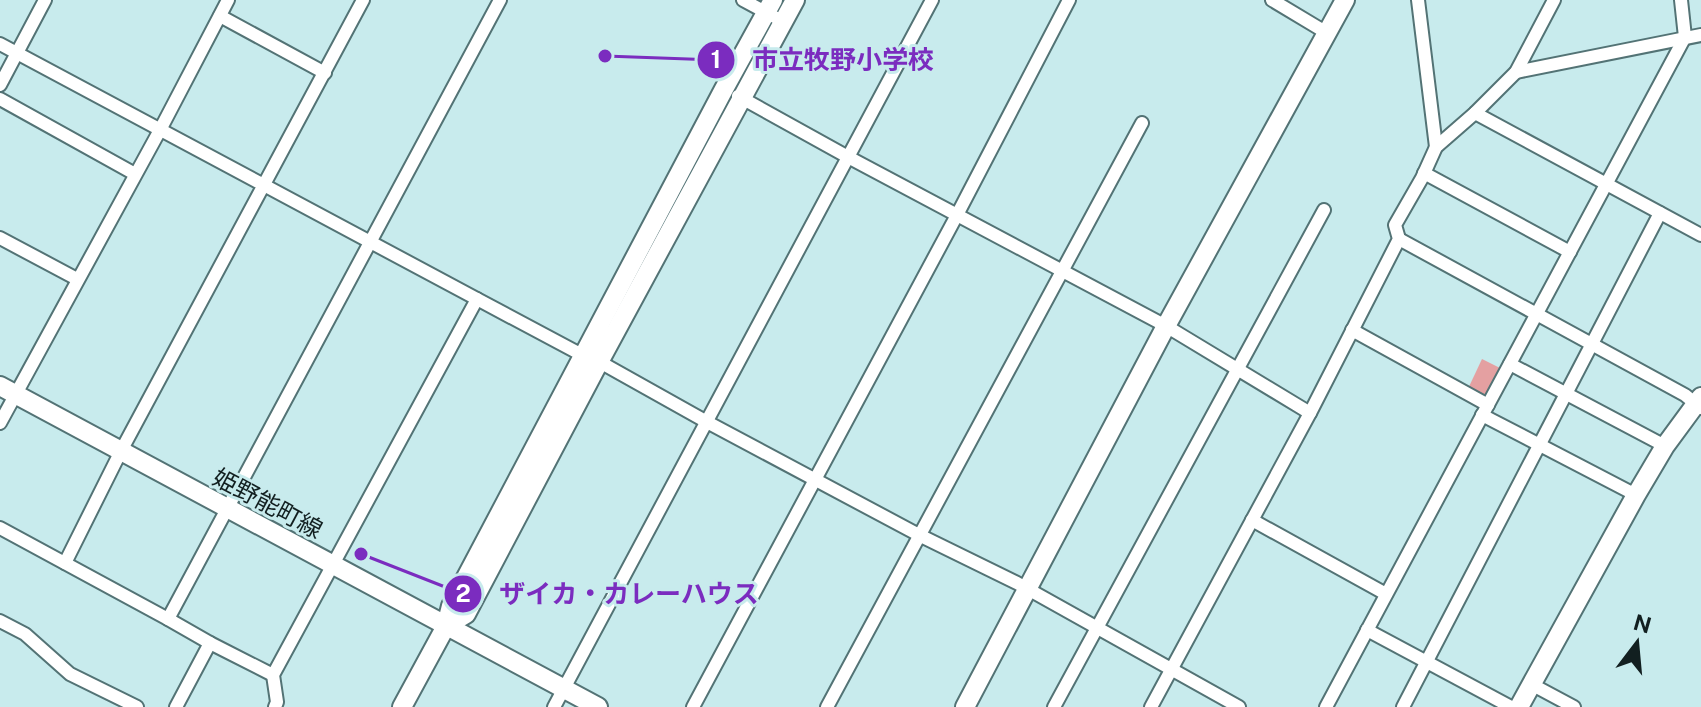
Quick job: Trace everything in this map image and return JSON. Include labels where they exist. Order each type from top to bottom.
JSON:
[{"type":"street","points":[[0,85],[45,0]]},
{"type":"street","points":[[0,423],[8,390],[77,279],[228,0]]},
{"type":"street","points":[[65,563],[121,451],[363,0]]},
{"type":"street","points":[[168,619],[500,0]]},
{"type":"street","points":[[743,0],[774,11]]},
{"type":"street","points":[[402,707],[446,626],[451,606],[592,359],[774,11],[795,0]]},
{"type":"street","points":[[554,707],[932,0]]},
{"type":"street","points":[[693,707],[1069,0]]},
{"type":"street","points":[[1272,0],[1327,33]]},
{"type":"street","points":[[965,707],[1166,326],[1345,0]]},
{"type":"street","points":[[1418,0],[1436,147]]},
{"type":"street","points":[[1151,707],[1310,413],[1399,239],[1395,225],[1436,147],[1516,72],[1554,0]]},
{"type":"street","points":[[1326,707],[1685,37],[1681,0]]},
{"type":"street","points":[[220,16],[325,73]]},
{"type":"street","points":[[1516,72],[1701,35]]},
{"type":"street","points":[[0,44],[919,535],[1028,589],[1239,707]]},
{"type":"street","points":[[733,94],[1166,326],[1310,413]]},
{"type":"street","points":[[0,99],[135,174]]},
{"type":"street","points":[[1475,113],[1701,235]]},
{"type":"street","points":[[827,707],[1142,123]]},
{"type":"street","points":[[1424,173],[1570,252]]},
{"type":"street","points":[[1054,707],[1324,210]]},
{"type":"street","points":[[1403,707],[1660,213]]},
{"type":"street","points":[[0,238],[77,279]]},
{"type":"street","points":[[1399,239],[1699,403],[1665,446],[1519,707]]},
{"type":"street","points":[[275,707],[273,675],[477,299]]},
{"type":"street","points":[[1352,330],[1540,445],[1636,495]]},
{"type":"street","points":[[1510,364],[1665,446]]},
{"type":"street","name":"姫野能町線","points":[[8,390],[598,707]]},
{"type":"street","points":[[1252,520],[1386,594]]},
{"type":"street","points":[[0,528],[273,675]]},
{"type":"street","points":[[0,621],[25,634],[70,674],[137,707]]},
{"type":"street","points":[[1367,630],[1511,707]]},
{"type":"street","points":[[176,707],[210,643]]},
{"type":"street","points":[[1531,684],[1574,707]]},
{"type":"shaded area","points":[[1482,359],[1506,371],[1488,405],[1466,393]]},
{"type":"place","name":"市立牧野小学校","points":[[605,56]]},
{"type":"place","name":"ザイカ・カレーハウス","points":[[361,554]]}]
